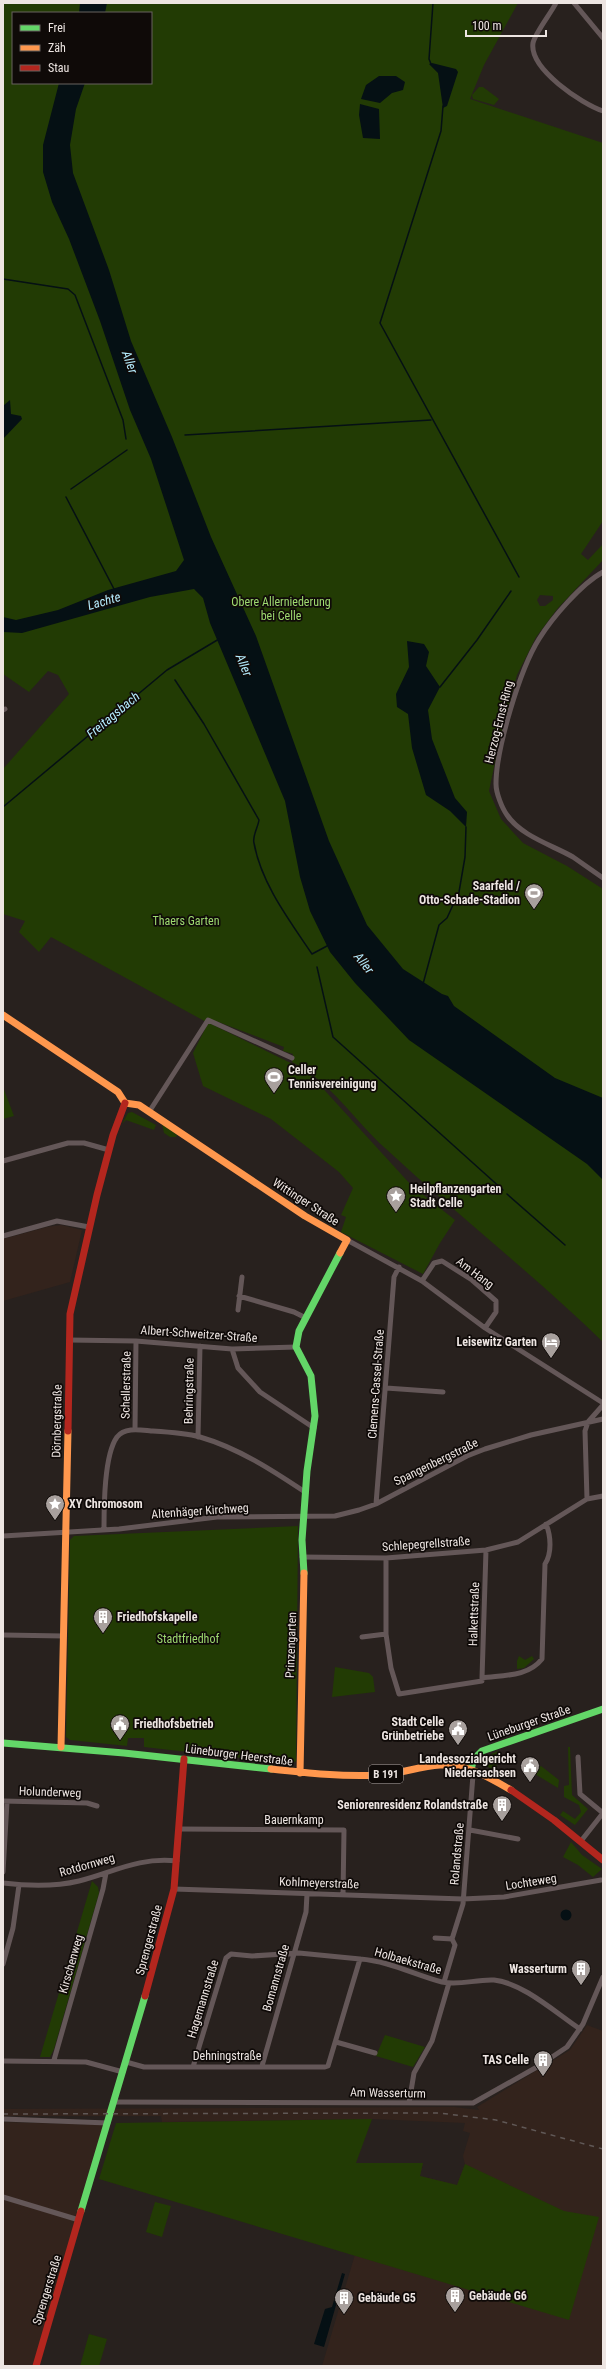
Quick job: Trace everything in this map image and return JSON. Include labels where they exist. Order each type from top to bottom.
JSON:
[{"type":"main road","points":[[3,1015],[118,1092],[125,1103]]},
{"type":"main road","name":"Wittinger Straße","points":[[125,1103],[137,1104],[305,1216],[347,1240]]},
{"type":"main road","name":"Dörnbergstraße","points":[[61,1747],[69,1340],[72,1299],[109,1150],[125,1103]]},
{"type":"main road","points":[[303,1517],[314,1428],[312,1383],[296,1347],[296,1338],[347,1240]]},
{"type":"main road","name":"Prinzengarten","points":[[300,1773],[303,1517]]},
{"type":"main road","name":"Lüneburger Straße","points":[[471,1769],[474,1759],[482,1751],[603,1709]]},
{"type":"main road","name":"Lüneburger Heerstraße","points":[[3,1744],[61,1747],[349,1777],[392,1774],[440,1765],[471,1769],[494,1779],[524,1799],[581,1841],[603,1860]]},
{"type":"main road","name":"Sprengerstraße","points":[[36,2366],[168,1916],[174,1889],[184,1759]]},
{"type":"street","points":[[556,3],[534,43],[534,55],[551,77],[573,95],[603,111]]},
{"type":"street","points":[[574,3],[603,38]]},
{"type":"street","name":"Herzog-Ernst-Ring","points":[[603,572],[592,578],[550,624],[529,657],[521,676],[503,739],[496,785],[507,816],[520,828],[572,857],[603,878]]},
{"type":"street","points":[[149,1112],[208,1020],[292,1058]]},
{"type":"street","points":[[3,1161],[68,1143],[84,1143],[109,1150]]},
{"type":"street","points":[[3,1236],[57,1222],[89,1227]]},
{"type":"street","name":"Wittinger Straße","points":[[347,1240],[399,1267],[422,1281],[485,1328],[603,1404]]},
{"type":"street","name":"Am Hang","points":[[422,1281],[434,1263],[442,1262],[472,1280],[496,1301],[496,1312],[485,1328]]},
{"type":"street","name":"Clemens-Cassel-Straße","points":[[376,1504],[394,1277],[399,1267]]},
{"type":"street","points":[[238,1310],[242,1278]]},
{"type":"street","points":[[239,1296],[294,1312],[306,1318]]},
{"type":"street","name":"Albert-Schweitzer-Straße","points":[[69,1340],[136,1341],[232,1349],[296,1347]]},
{"type":"street","name":"Schellerstraße","points":[[135,1430],[136,1341]]},
{"type":"street","name":"Behringstraße","points":[[198,1437],[200,1346]]},
{"type":"street","points":[[232,1349],[238,1368],[260,1392],[314,1428]]},
{"type":"street","points":[[386,1388],[443,1392]]},
{"type":"street","points":[[587,1499],[585,1431],[588,1422],[603,1404]]},
{"type":"street","name":"Spangenbergstraße","points":[[303,1517],[335,1516],[359,1510],[376,1504],[467,1456],[531,1435],[603,1419]]},
{"type":"street","points":[[104,1530],[105,1488],[113,1445],[118,1436],[124,1431],[135,1430],[198,1437],[246,1456],[305,1492]]},
{"type":"street","name":"Schlepegrellstraße","points":[[302,1557],[386,1558],[486,1550],[518,1542],[587,1499],[603,1496]]},
{"type":"street","name":"Altenhäger Kirchweg","points":[[3,1536],[104,1530],[217,1517],[303,1517]]},
{"type":"street","points":[[386,1558],[386,1634],[394,1682],[399,1694],[482,1681],[482,1678],[528,1672],[542,1659],[545,1564],[549,1558],[550,1533],[546,1524]]},
{"type":"street","name":"Halkettstraße","points":[[482,1678],[486,1550]]},
{"type":"street","points":[[362,1637],[386,1634]]},
{"type":"street","points":[[3,1635],[64,1636]]},
{"type":"street","points":[[578,1757],[580,1794],[603,1813],[581,1841]]},
{"type":"street","name":"Rolandstraße","points":[[409,2103],[414,2073],[432,2041],[447,1983],[455,1944],[452,1939],[463,1899],[470,1830],[473,1775],[471,1769]]},
{"type":"street","points":[[3,1872],[5,1801]]},
{"type":"street","name":"Holunderweg","points":[[5,1801],[87,1803],[97,1806]]},
{"type":"street","name":"Bauernkamp","points":[[179,1829],[344,1830],[343,1895]]},
{"type":"street","points":[[470,1830],[518,1840]]},
{"type":"street","name":"Rotdornweg","points":[[3,1883],[19,1885],[63,1884],[106,1873],[128,1864],[176,1861]]},
{"type":"street","name":"Kirschenweg","points":[[54,2060],[103,1889],[106,1873]]},
{"type":"street","name":"Lochteweg","points":[[463,1899],[504,1897],[601,1880]]},
{"type":"street","points":[[3,1964],[5,1947],[13,1928],[19,1885]]},
{"type":"street","name":"Kohlmeyerstraße","points":[[174,1889],[463,1899]]},
{"type":"street","name":"Bomannstraße","points":[[262,2066],[306,1912],[307,1894]]},
{"type":"street","points":[[435,1938],[452,1939]]},
{"type":"street","name":"Hagemannstraße","points":[[193,2067],[226,1958],[231,1954],[252,1956],[294,1953],[360,1959]]},
{"type":"street","points":[[360,1959],[336,2042],[375,2053]]},
{"type":"street","name":"Holbaekstraße","points":[[360,1959],[386,1964],[447,1983],[494,1980],[509,1983],[580,2030]]},
{"type":"street","name":"Am Wasserturm","points":[[114,2102],[476,2102],[562,2051],[580,2030],[603,1977]]},
{"type":"street","name":"Dehningstraße","points":[[126,2062],[144,2067],[328,2066],[336,2042]]},
{"type":"street","points":[[3,2061],[54,2060],[86,2062],[123,2072]]},
{"type":"street","points":[[3,2119],[108,2123]]},
{"type":"street","points":[[3,2197],[79,2220]]},
{"type":"shaded area","points":[[61,1225],[82,1230],[70,1282],[3,1301],[3,1239],[47,1227]]},
{"type":"shaded area","points":[[587,2025],[603,2031],[603,2366],[322,2366],[359,2241],[423,2163],[420,2176],[457,2185],[465,2164],[463,2156],[470,2133],[463,2131],[465,2123],[372,2119],[162,2122],[161,2116],[3,2116],[3,2109],[454,2107],[479,2110],[477,2107],[570,2050]]},
{"type":"shaded area","points":[[3,2122],[104,2125],[33,2366],[3,2366]]},
{"type":"green space","name":"Obere Allerniederung bei Celle","points":[[3,3],[518,3],[484,65],[470,99],[603,143],[603,521],[581,554],[588,560],[603,544],[603,560],[557,609],[536,637],[517,675],[500,738],[489,791],[501,819],[523,843],[567,866],[603,889],[603,1342],[549,1292],[385,1148],[330,1090],[307,1071],[411,1185],[455,1220],[423,1274],[341,1232],[346,1217],[341,1215],[353,1188],[339,1172],[271,1119],[203,1086],[193,1053],[208,1023],[51,937],[39,952],[19,932],[25,921],[3,914],[3,769],[69,694],[58,675],[48,671],[29,692],[3,674]],"holes":[[[540,595],[553,596],[553,600],[545,606],[540,606],[537,600]],[[216,1021],[284,1047],[283,1051],[293,1054],[292,1062],[307,1071],[209,1023]]]},
{"type":"green space","points":[[479,87],[483,87],[499,99],[494,105],[473,99],[472,95]]},
{"type":"green space","points":[[3,1087],[14,1116],[3,1119]]},
{"type":"green space","points":[[132,1112],[156,1125],[154,1130],[126,1120],[122,1124],[128,1113]]},
{"type":"green space","points":[[162,1124],[177,1135],[176,1137],[170,1137],[164,1133]]},
{"type":"green space","name":"Stadtfriedhof","points":[[298,1526],[296,1761],[292,1764],[144,1747],[144,1738],[128,1738],[127,1746],[70,1740],[66,1737],[70,1540],[74,1536]]},
{"type":"green space","points":[[519,1656],[525,1660],[532,1656],[534,1659],[524,1668],[517,1669],[517,1661]]},
{"type":"green space","points":[[335,1667],[369,1673],[373,1677],[375,1692],[332,1697]]},
{"type":"green space","points":[[568,1747],[570,1747],[572,1795],[588,1809],[575,1825],[560,1815],[563,1811],[575,1819],[581,1812],[579,1805],[564,1797],[564,1786],[569,1785]]},
{"type":"green space","points":[[498,1751],[496,1771],[484,1765],[481,1759]]},
{"type":"green space","points":[[541,1766],[559,1780],[558,1788],[535,1774],[535,1770]]},
{"type":"green space","points":[[571,1842],[582,1855],[602,1869],[593,1877],[578,1865],[563,1857]]},
{"type":"green space","points":[[92,1881],[98,1887],[99,1893],[54,2049],[50,2057],[40,2057]]},
{"type":"green space","points":[[385,2035],[425,2047],[413,2067],[376,2056]]},
{"type":"green space","points":[[372,2119],[356,2163],[423,2163],[420,2176],[457,2185],[465,2164],[564,2211],[599,2217],[569,2320],[99,2179],[116,2123]]},
{"type":"green space","points":[[155,2202],[171,2206],[162,2237],[146,2232]]},
{"type":"green space","points":[[89,2334],[107,2339],[99,2366],[80,2366]]},
{"type":"water","points":[[80,3],[107,3],[105,12],[79,12]]},
{"type":"water","points":[[432,63],[456,69],[458,72],[447,106],[443,108],[438,73],[429,64]]},
{"type":"water","points":[[379,76],[396,76],[405,82],[403,90],[392,93],[380,103],[361,99],[366,85]]},
{"type":"water","points":[[59,84],[85,84],[76,109],[70,145],[73,173],[109,270],[131,341],[172,437],[211,537],[256,636],[329,841],[367,925],[403,969],[442,994],[448,996],[454,1006],[555,1078],[603,1098],[603,1180],[587,1164],[409,1040],[355,983],[330,952],[310,911],[300,877],[285,801],[210,623],[203,598],[194,589],[150,597],[22,633],[3,632],[3,617],[16,620],[58,610],[108,590],[176,571],[184,560],[151,459],[130,410],[100,321],[69,239],[52,202],[43,172],[43,145]]},
{"type":"water","points":[[360,104],[379,109],[380,139],[363,138],[359,115]]},
{"type":"water","points":[[10,400],[11,414],[21,416],[22,419],[3,439],[3,406]]},
{"type":"water","points":[[407,641],[424,644],[429,652],[426,666],[440,687],[428,710],[432,739],[455,798],[467,812],[466,827],[450,811],[426,795],[412,748],[408,714],[397,707],[396,694],[409,667]]},
{"type":"water","points":[[564,1910],[568,1910],[570,1911],[570,1919],[564,1920],[561,1917],[561,1913]]},
{"type":"water","points":[[342,2273],[345,2274],[324,2347],[314,2344],[325,2309],[332,2307]]},
{"type":"waterway","points":[[431,64],[429,59],[433,3]]},
{"type":"waterway","points":[[443,106],[441,131],[380,323],[519,577]]},
{"type":"waterway","points":[[3,279],[68,289],[75,295],[123,420],[126,439]]},
{"type":"waterway","points":[[185,435],[431,420]]},
{"type":"waterway","points":[[71,489],[127,450]]},
{"type":"waterway","name":"Lachte","points":[[66,497],[114,589]]},
{"type":"waterway","points":[[440,687],[477,640],[511,591]]},
{"type":"waterway","name":"Freitagsbach","points":[[3,807],[167,670],[219,639]]},
{"type":"waterway","points":[[175,680],[204,724],[259,820],[254,843],[269,887],[312,954],[327,946]]},
{"type":"waterway","points":[[423,984],[439,925],[447,918],[459,892],[465,857],[466,827]]},
{"type":"waterway","points":[[317,967],[333,1037],[503,1190]]},
{"type":"waterway","points":[[507,1194],[565,1245]]},
{"type":"railway","points":[[3,2114],[439,2113],[496,2120],[603,2149]]},
{"type":"traffic: fast","points":[[304,1573],[302,1540],[307,1471],[315,1416],[311,1376],[296,1347],[299,1331],[340,1253]]},
{"type":"traffic: fast","points":[[471,1769],[474,1759],[482,1751],[603,1709]]},
{"type":"traffic: fast","points":[[3,1743],[124,1753],[271,1769]]},
{"type":"traffic: fast","points":[[81,2211],[145,1996]]},
{"type":"traffic: slow","points":[[3,1015],[118,1092],[125,1103]]},
{"type":"traffic: slow","points":[[125,1103],[139,1105],[305,1216],[347,1240],[340,1253]]},
{"type":"traffic: slow","points":[[61,1747],[68,1431]]},
{"type":"traffic: slow","points":[[300,1773],[304,1573]]},
{"type":"traffic: slow","points":[[271,1769],[325,1774],[366,1775],[388,1774],[432,1766],[450,1765],[477,1772],[511,1790]]},
{"type":"traffic: jam","points":[[68,1431],[70,1314],[97,1195],[113,1135],[125,1103]]},
{"type":"traffic: jam","points":[[145,1996],[174,1889],[184,1759]]},
{"type":"traffic: jam","points":[[511,1790],[554,1820],[603,1860]]},
{"type":"traffic: jam","points":[[36,2366],[81,2211]]},
{"type":"place","name":"Saarfeld / Otto-Schade-Stadion","points":[[534,910]]},
{"type":"place","name":"Celler Tennisvereinigung","points":[[274,1094]]},
{"type":"place","name":"Heilpflanzengarten Stadt Celle","points":[[396,1213]]},
{"type":"place","name":"Leisewitz Garten","points":[[551,1359]]},
{"type":"place","name":"XY Chromosom","points":[[55,1521]]},
{"type":"place","name":"Friedhofskapelle","points":[[103,1634]]},
{"type":"place","name":"Friedhofsbetrieb","points":[[120,1741]]},
{"type":"place","name":"Stadt Celle Grünbetriebe","points":[[458,1746]]},
{"type":"place","name":"Landessozialgericht Niedersachsen","points":[[530,1783]]},
{"type":"place","name":"Seniorenresidenz Rolandstraße","points":[[502,1822]]},
{"type":"place","name":"Wasserturm","points":[[581,1986]]},
{"type":"place","name":"TAS Celle","points":[[543,2077]]},
{"type":"place","name":"Gebäude G6","points":[[455,2313]]},
{"type":"place","name":"Gebäude G5","points":[[344,2315]]},
{"type":"water label","name":"Aller","points":[[130,362]]},
{"type":"water label","name":"Aller","points":[[244,665]]},
{"type":"water label","name":"Aller","points":[[364,963]]},
{"type":"park label","name":"Thaers Garten","points":[[186,921]]}]
